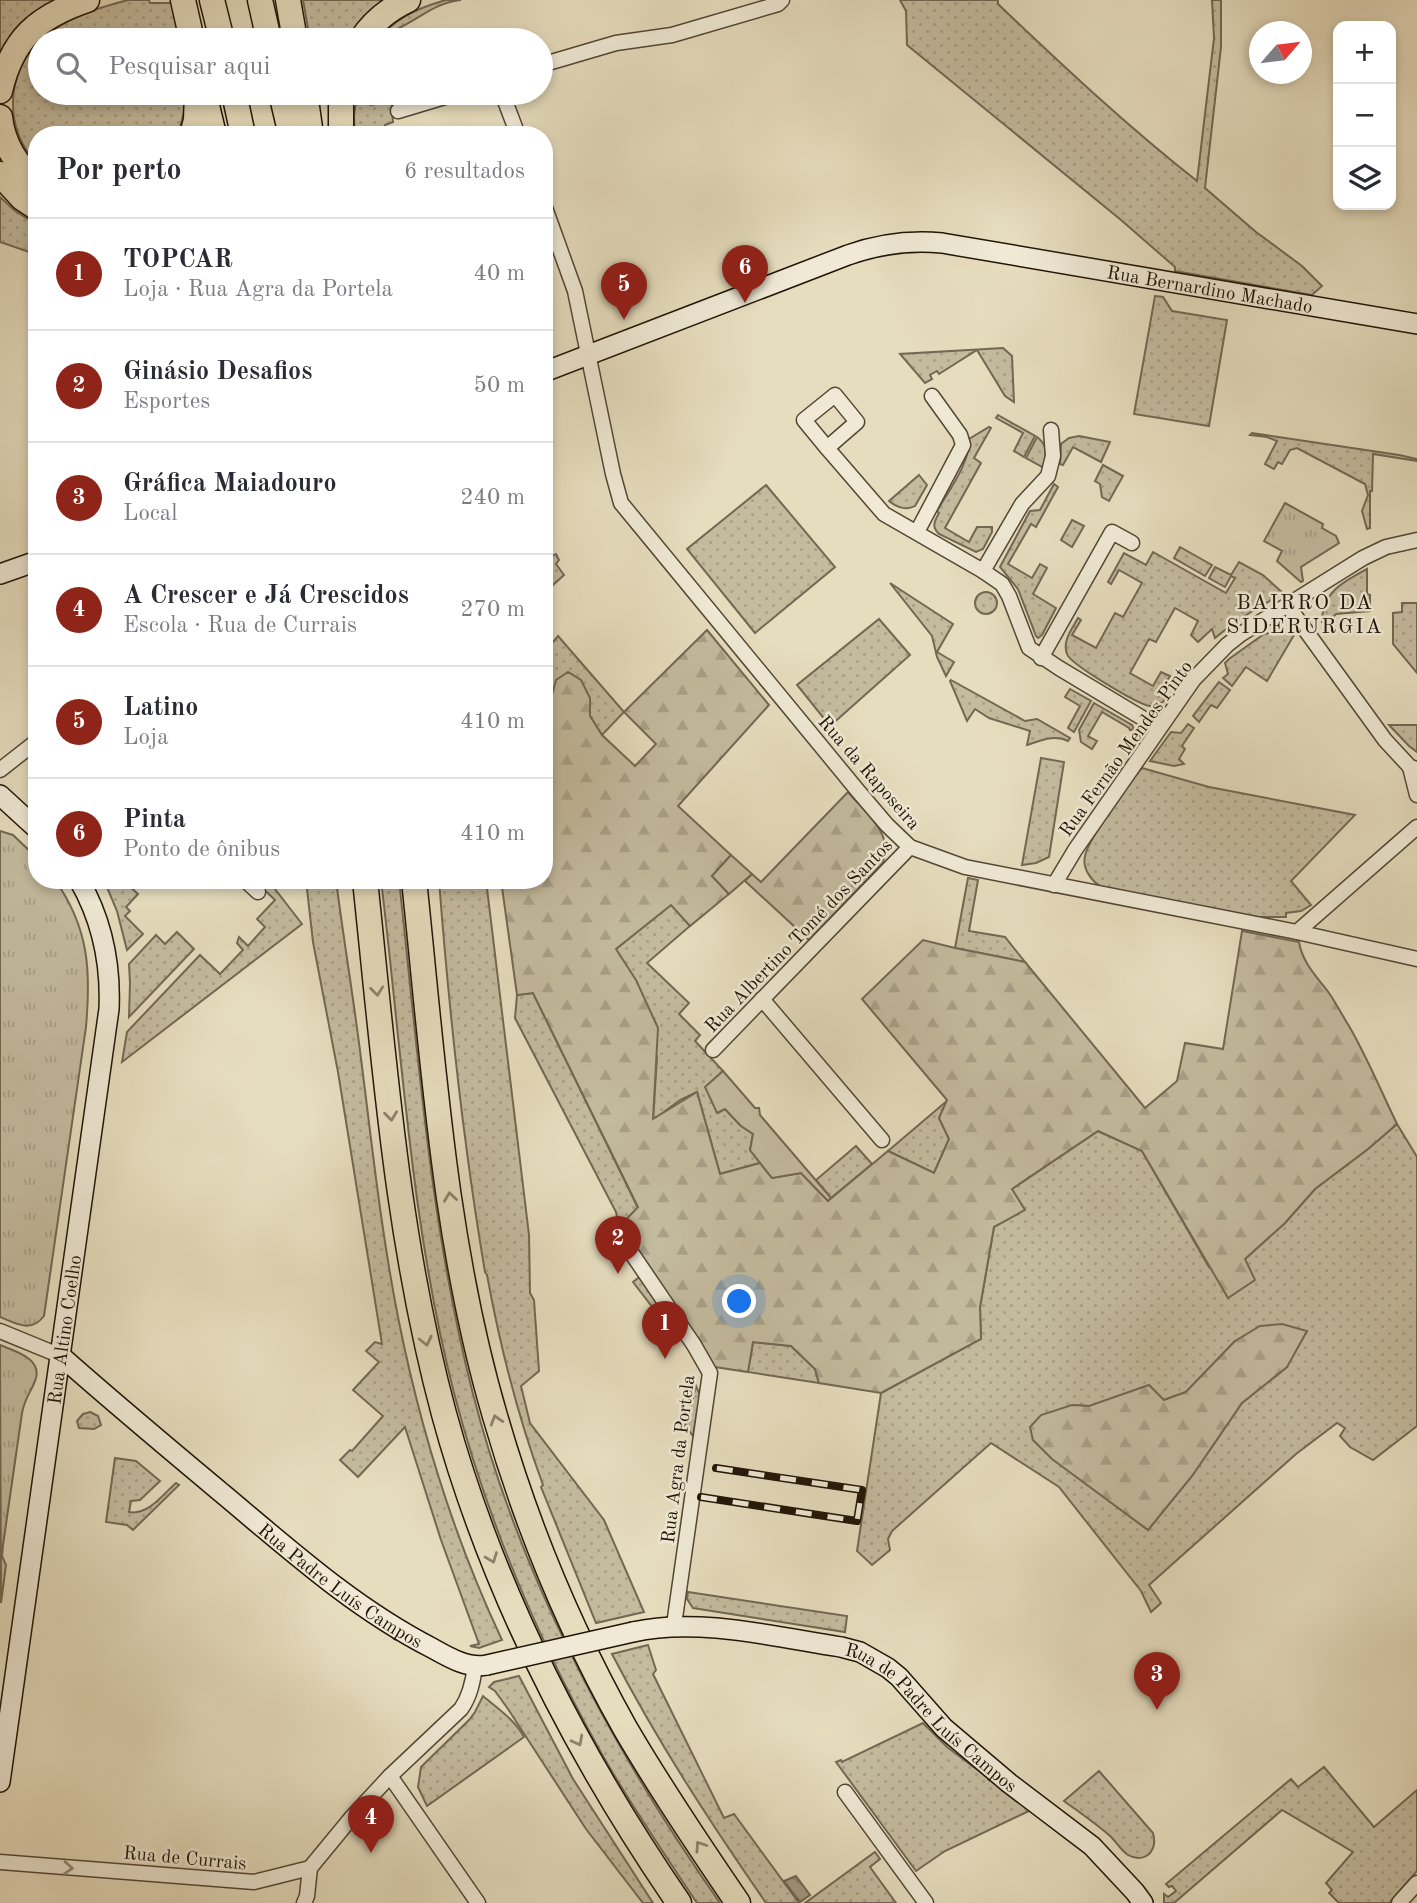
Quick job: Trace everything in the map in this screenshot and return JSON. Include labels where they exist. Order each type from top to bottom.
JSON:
[{"type":"highway","points":[[33,28],[49,16],[87,0]]},
{"type":"highway","points":[[183,0],[189,28]]},
{"type":"highway","points":[[212,0],[219,28]]},
{"type":"highway","points":[[260,0],[266,28]]},
{"type":"highway","points":[[288,0],[293,28]]},
{"type":"highway","points":[[371,28],[381,17],[408,0]]},
{"type":"highway","points":[[0,91],[5,70],[18,45],[28,34]]},
{"type":"highway","points":[[194,126],[197,105]]},
{"type":"highway","points":[[207,105],[212,126]]},
{"type":"highway","points":[[237,105],[241,126]]},
{"type":"highway","points":[[284,105],[289,126]]},
{"type":"highway","points":[[307,105],[310,126]]},
{"type":"highway","points":[[341,105],[341,126]]},
{"type":"highway","points":[[0,117],[10,150],[28,176]]},
{"type":"highway","points":[[0,174],[28,202]]},
{"type":"highway","points":[[358,889],[371,934]]},
{"type":"highway","points":[[366,889],[393,1132],[413,1278],[438,1388],[460,1466],[481,1531],[546,1681],[593,1769],[679,1903]]},
{"type":"highway","points":[[415,889],[452,1212],[478,1353],[505,1451],[542,1552],[596,1672],[625,1728],[738,1903]]},
{"type":"main road","name":"Rua Bernardino Machado","points":[[553,369],[848,255],[872,247],[899,243],[928,242],[1417,324]]},
{"type":"main road","points":[[0,574],[28,564]]},
{"type":"main road","points":[[0,796],[28,821]]},
{"type":"main road","name":"Rua Altino Coelho","points":[[0,1782],[107,1029],[110,989],[106,949],[85,889]]},
{"type":"main road","name":"Rua Padre Luís Campos","points":[[61,1356],[164,1446],[371,1613],[451,1657],[481,1666]]},
{"type":"main road","points":[[481,1666],[654,1627],[674,1625]]},
{"type":"main road","name":"Rua de Padre Luís Campos","points":[[674,1625],[841,1647],[876,1659],[899,1677],[944,1728],[1009,1783],[1092,1846],[1143,1903]]},
{"type":"street","points":[[553,62],[616,44],[672,35],[778,4],[782,0]]},
{"type":"street","points":[[398,111],[418,105]]},
{"type":"street","points":[[507,105],[515,126]]},
{"type":"street","name":"Rua da Raposeira","points":[[553,230],[575,291],[621,503],[872,808],[910,847],[965,867],[1297,932],[1417,959]]},
{"type":"street","points":[[917,533],[963,445],[960,435],[932,396]]},
{"type":"street","points":[[983,572],[1022,504],[1048,475],[1053,456],[1051,430]]},
{"type":"street","points":[[827,447],[888,517],[1002,584],[1030,648],[1159,728]]},
{"type":"street","points":[[1041,657],[1112,532],[1132,543]]},
{"type":"street","name":"Rua Fernão Mendes Pinto","points":[[1054,885],[1075,850],[1194,679],[1227,645],[1368,555],[1400,543],[1417,540]]},
{"type":"street","points":[[1288,606],[1385,740],[1414,768],[1417,795]]},
{"type":"street","points":[[0,770],[28,748]]},
{"type":"street","points":[[1297,932],[1417,827]]},
{"type":"street","name":"Rua Albertino Tomé dos Santos","points":[[713,1050],[910,847]]},
{"type":"street","points":[[255,889],[258,892]]},
{"type":"street","points":[[762,999],[882,1140]]},
{"type":"street","name":"Rua Agra da Portela","points":[[622,1240],[694,1345],[711,1377],[674,1625]]},
{"type":"street","points":[[0,1331],[61,1356]]},
{"type":"street","points":[[304,1903],[310,1868],[390,1776],[461,1709],[481,1666]]},
{"type":"street","points":[[390,1776],[478,1903]]},
{"type":"street","points":[[845,1793],[926,1903]]},
{"type":"street","name":"Rua de Currais","points":[[0,1862],[254,1882],[310,1868]]},
{"type":"street","points":[[1399,1903],[1417,1883]]},
{"type":"green space","points":[[0,0],[63,0],[32,28],[28,28],[28,31],[0,56]]},
{"type":"green space","points":[[128,0],[172,3],[177,28],[57,28],[93,10]]},
{"type":"green space","points":[[303,0],[384,0],[355,28],[308,28]]},
{"type":"green space","points":[[446,0],[461,0],[436,7],[399,28],[389,28],[408,14]]},
{"type":"green space","points":[[900,0],[998,0],[998,4],[1095,95],[1197,181],[1214,38],[1212,0],[1221,0],[1221,47],[1205,188],[1256,232],[1302,266],[1322,286],[1312,295],[1175,271],[1175,267],[1121,220],[907,45],[906,11]]},
{"type":"green space","points":[[28,54],[28,105],[185,105],[180,126],[28,126],[28,153],[14,118],[15,85]]},
{"type":"green space","points":[[355,105],[391,105],[393,122],[385,126],[355,126]]},
{"type":"green space","points":[[0,197],[28,219],[28,252],[0,242]]},
{"type":"green space","points":[[1155,296],[1163,297],[1172,311],[1227,320],[1209,426],[1134,414]]},
{"type":"green space","points":[[1003,348],[1012,356],[1014,402],[1005,396],[977,350],[939,374],[937,371],[930,375],[932,379],[925,383],[900,354]]},
{"type":"green space","points":[[998,415],[1035,436],[1024,457],[1014,451],[1023,433],[996,418]]},
{"type":"green space","points":[[991,428],[974,458],[981,463],[945,528],[969,542],[977,527],[992,527],[983,549],[976,552],[939,534],[934,524],[939,513],[937,511],[963,466],[969,439]]},
{"type":"green space","points":[[1252,433],[1399,455],[1417,461],[1373,454],[1370,528],[1367,529],[1362,511],[1368,495],[1365,484],[1297,448],[1290,450],[1282,464],[1278,462],[1274,469],[1265,464],[1277,441],[1250,435]]},
{"type":"green space","points":[[1079,436],[1110,442],[1101,462],[1073,447],[1063,465],[1060,464],[1061,444],[1069,438]]},
{"type":"green space","points":[[1037,437],[1045,447],[1044,468],[1026,458]]},
{"type":"green space","points":[[1103,465],[1123,476],[1109,501],[1102,497],[1100,484],[1095,481]]},
{"type":"green space","points":[[919,475],[927,485],[915,506],[901,508],[889,501]]},
{"type":"green space","points":[[1054,484],[1058,487],[1036,527],[1031,524],[1008,564],[1032,578],[1040,564],[1047,568],[1033,594],[1056,608],[1038,638],[1018,589],[1000,567],[1030,511],[1040,510]]},
{"type":"green space","points":[[766,485],[835,567],[755,633],[687,549]]},
{"type":"green space","points":[[1285,503],[1323,524],[1322,528],[1336,536],[1339,543],[1301,567],[1301,582],[1277,561],[1282,551],[1264,541]]},
{"type":"green space","points":[[1072,520],[1084,526],[1072,547],[1061,540]]},
{"type":"green space","points":[[1180,547],[1212,565],[1205,576],[1174,558]]},
{"type":"green space","points":[[1153,552],[1226,593],[1235,578],[1231,576],[1225,587],[1209,578],[1215,567],[1231,575],[1239,562],[1263,575],[1283,593],[1236,621],[1215,638],[1212,629],[1198,642],[1191,635],[1198,621],[1175,608],[1156,642],[1149,639],[1130,673],[1153,686],[1161,672],[1170,676],[1160,692],[1165,700],[1152,706],[1143,704],[1092,675],[1071,659],[1067,654],[1066,644],[1078,618],[1081,620],[1072,635],[1096,648],[1115,613],[1123,617],[1142,583],[1119,570],[1111,584],[1108,582],[1124,553],[1146,565]]},
{"type":"green space","points":[[556,554],[559,560],[556,564],[564,575],[553,585],[553,556]]},
{"type":"green space","points":[[1367,569],[1370,611],[1336,614],[1332,618],[1333,622],[1322,622],[1330,595],[1342,584]]},
{"type":"green space","points":[[890,583],[953,624],[937,652],[954,662],[946,676],[937,657],[932,636]]},
{"type":"green space","points":[[982,592],[990,592],[997,599],[997,607],[990,614],[982,614],[975,607],[975,599]]},
{"type":"green space","points":[[1402,603],[1417,603],[1417,673],[1393,644],[1393,613],[1402,612]]},
{"type":"green space","points":[[879,619],[910,655],[830,726],[797,685]]},
{"type":"green space","points":[[707,630],[769,705],[678,806],[731,855],[712,876],[729,894],[690,926],[671,905],[616,949],[636,980],[658,1028],[653,1119],[697,1092],[720,1174],[760,1163],[772,1178],[801,1173],[828,1201],[888,1151],[934,1173],[949,1139],[939,1118],[947,1100],[862,999],[923,940],[1025,962],[1145,1108],[1177,1081],[1185,1043],[1223,1049],[1242,931],[1299,942],[1307,963],[1332,997],[1356,1038],[1397,1124],[1315,1189],[1285,1223],[1245,1259],[1255,1280],[1228,1298],[1142,1151],[1098,1131],[1012,1189],[1025,1210],[994,1227],[980,1307],[981,1339],[881,1393],[819,1383],[815,1369],[791,1346],[753,1342],[748,1372],[715,1367],[619,1227],[638,1207],[533,993],[517,995],[502,889],[553,889],[553,691],[556,680],[568,672],[581,680],[590,698],[590,716],[602,735],[635,766],[656,744],[624,712]]},
{"type":"green space","points":[[1281,631],[1294,635],[1267,681],[1246,667],[1232,686],[1223,678],[1228,674],[1225,663],[1229,659],[1264,634]]},
{"type":"green space","points":[[558,636],[624,712],[602,735],[590,716],[553,711],[553,642]]},
{"type":"green space","points":[[951,680],[1025,721],[1037,719],[1070,738],[1068,741],[1058,738],[1027,745],[1030,731],[989,718],[975,709],[967,721]]},
{"type":"green space","points":[[1219,682],[1230,690],[1217,708],[1211,705],[1199,722],[1193,716]]},
{"type":"green space","points":[[1070,689],[1091,701],[1074,732],[1068,728],[1080,706],[1065,697]]},
{"type":"green space","points":[[1094,703],[1132,725],[1134,729],[1130,730],[1102,712],[1088,736],[1097,741],[1092,749],[1081,742],[1079,730]]},
{"type":"green space","points":[[1188,724],[1194,728],[1182,746],[1185,749],[1179,759],[1184,764],[1174,766],[1150,761],[1171,732],[1181,733]]},
{"type":"green space","points":[[1389,725],[1417,725],[1417,752],[1409,746]]},
{"type":"green space","points":[[1041,758],[1064,762],[1049,857],[1022,865]]},
{"type":"green space","points":[[1142,768],[1209,787],[1355,815],[1291,881],[1311,905],[1301,911],[1286,913],[1286,917],[1258,917],[1103,888],[1089,875],[1085,856],[1101,824]]},
{"type":"green space","points":[[848,792],[883,835],[885,855],[881,865],[809,940],[745,881],[752,874],[761,882]]},
{"type":"green space","points":[[0,831],[13,835],[28,849],[28,889],[60,889],[66,898],[81,933],[88,987],[86,1027],[44,1316],[29,1326],[0,1317]]},
{"type":"green space","points":[[731,855],[752,874],[729,894],[712,876]]},
{"type":"green space","points":[[968,878],[978,880],[969,931],[1005,937],[1025,962],[955,948]]},
{"type":"green space","points":[[108,889],[133,889],[138,894],[126,907],[130,911],[125,916],[143,934],[127,950],[117,911]]},
{"type":"green space","points":[[263,889],[275,889],[302,924],[122,1062],[127,1032],[200,955],[220,974],[243,950],[237,943],[239,937],[248,946],[265,927],[257,919],[275,900]]},
{"type":"green space","points":[[307,889],[337,889],[381,1215],[407,1359],[440,1482],[469,1562],[502,1640],[479,1648],[470,1646],[479,1644],[441,1540],[405,1427],[358,1477],[340,1460],[352,1451],[383,1416],[353,1390],[379,1362],[366,1351],[375,1342],[382,1344],[338,1072],[313,942]]},
{"type":"green space","points":[[382,889],[400,889],[419,1074],[446,1267],[473,1394],[493,1462],[516,1530],[574,1660],[642,1784],[720,1903],[697,1903],[637,1812],[603,1756],[557,1669],[517,1579],[482,1487],[454,1393],[427,1267],[409,1138]]},
{"type":"green space","points":[[440,889],[487,889],[529,1235],[530,1293],[534,1300],[539,1371],[521,1386],[530,1423],[604,1520],[644,1612],[596,1623],[541,1487],[543,1485],[504,1355],[485,1272],[457,1076]]},
{"type":"green space","points":[[672,904],[690,926],[647,963],[689,1003],[679,1014],[700,1035],[695,1041],[723,1071],[706,1087],[718,1113],[725,1109],[753,1134],[750,1150],[760,1163],[720,1174],[697,1092],[680,1100],[653,1120],[657,1057],[616,949]]},
{"type":"green space","points":[[177,932],[194,949],[129,1017],[129,964],[156,935],[165,944]]},
{"type":"green space","points":[[533,993],[638,1208],[619,1227],[616,1212],[515,1018],[517,995]]},
{"type":"green space","points":[[723,1071],[755,1108],[759,1108],[760,1115],[831,1198],[828,1201],[801,1173],[772,1178],[750,1150],[753,1134],[725,1109],[717,1113],[705,1087]]},
{"type":"green space","points":[[948,1100],[939,1118],[949,1139],[934,1173],[888,1151]]},
{"type":"green space","points":[[1397,1124],[1417,1157],[1417,1426],[1373,1460],[1350,1447],[1340,1436],[1345,1428],[1337,1423],[1296,1454],[1149,1585],[1161,1603],[1151,1612],[1141,1591],[1059,1487],[991,1443],[892,1531],[888,1539],[890,1550],[872,1565],[857,1551],[881,1393],[981,1339],[980,1307],[994,1227],[1012,1189],[1098,1131],[1142,1151],[1209,1267],[1245,1259],[1285,1223],[1315,1189]],"holes":[[[1235,1341],[1287,1367],[1242,1403],[1192,1476],[1148,1530],[1053,1459],[1033,1440],[1072,1405],[1164,1400],[1186,1392]]]},
{"type":"green space","points":[[856,1146],[872,1164],[831,1198],[816,1180]]},
{"type":"green space","points":[[641,1276],[682,1335],[677,1339],[633,1282]]},
{"type":"green space","points":[[1282,1324],[1307,1331],[1287,1367],[1242,1403],[1192,1476],[1148,1530],[1052,1459],[1033,1440],[1030,1427],[1041,1415],[1072,1405],[1089,1406],[1149,1385],[1164,1400],[1186,1392],[1235,1341],[1260,1326]]},
{"type":"green space","points":[[753,1342],[791,1346],[815,1369],[819,1383],[748,1372]]},
{"type":"green space","points":[[0,1345],[26,1357],[32,1362],[37,1373],[22,1413],[3,1545],[2,1556],[6,1565],[1,1603]]},
{"type":"green space","points":[[696,1386],[700,1395],[693,1436],[685,1426]]},
{"type":"green space","points":[[90,1412],[98,1416],[101,1425],[94,1429],[79,1428],[77,1421],[83,1414]]},
{"type":"green space","points":[[115,1458],[136,1461],[160,1481],[140,1500],[131,1501],[129,1512],[143,1511],[176,1483],[179,1485],[133,1530],[127,1525],[106,1522]]},
{"type":"green space","points":[[688,1592],[847,1616],[845,1632],[693,1608],[687,1599]]},
{"type":"green space","points":[[648,1645],[656,1670],[653,1674],[724,1818],[734,1814],[799,1903],[766,1903],[647,1718],[612,1654]]},
{"type":"green space","points":[[519,1676],[573,1779],[653,1903],[643,1903],[586,1829],[508,1709],[489,1687],[494,1682]]},
{"type":"green space","points":[[483,1696],[511,1720],[524,1737],[427,1806],[418,1787],[421,1767],[469,1720]]},
{"type":"green space","points":[[923,1723],[947,1747],[1031,1810],[945,1851],[916,1871],[836,1762],[842,1762]]},
{"type":"green space","points":[[1324,1767],[1374,1827],[1417,1790],[1417,1871],[1389,1903],[1339,1903],[1329,1893],[1332,1890],[1326,1883],[1353,1852],[1282,1810],[1174,1903],[1164,1903],[1164,1894],[1168,1897],[1176,1891],[1166,1884],[1291,1779],[1298,1787]]},
{"type":"green space","points":[[1099,1771],[1153,1833],[1153,1847],[1147,1856],[1139,1858],[1128,1855],[1109,1835],[1064,1801]]},
{"type":"green space","points":[[875,1852],[880,1859],[870,1867],[896,1903],[805,1903]]},
{"type":"water","points":[[796,1876],[810,1895],[800,1902],[784,1881]]},
{"type":"railway","points":[[701,1497],[857,1521],[862,1490],[716,1468]]},
{"type":"place","name":"Pinta","points":[[745,303]]},
{"type":"place","name":"Latino","points":[[624,320]]},
{"type":"place","name":"Ginásio Desafios","points":[[618,1274]]},
{"type":"place","name":"TOPCAR","points":[[665,1359]]},
{"type":"place","name":"Gráfica Maiadouro","points":[[1157,1710]]},
{"type":"place","name":"A Crescer e Já Crescidos","points":[[371,1853]]},
{"type":"district","name":"BAIRRO DA SIDERURGIA","points":[[1305,614]]}]
